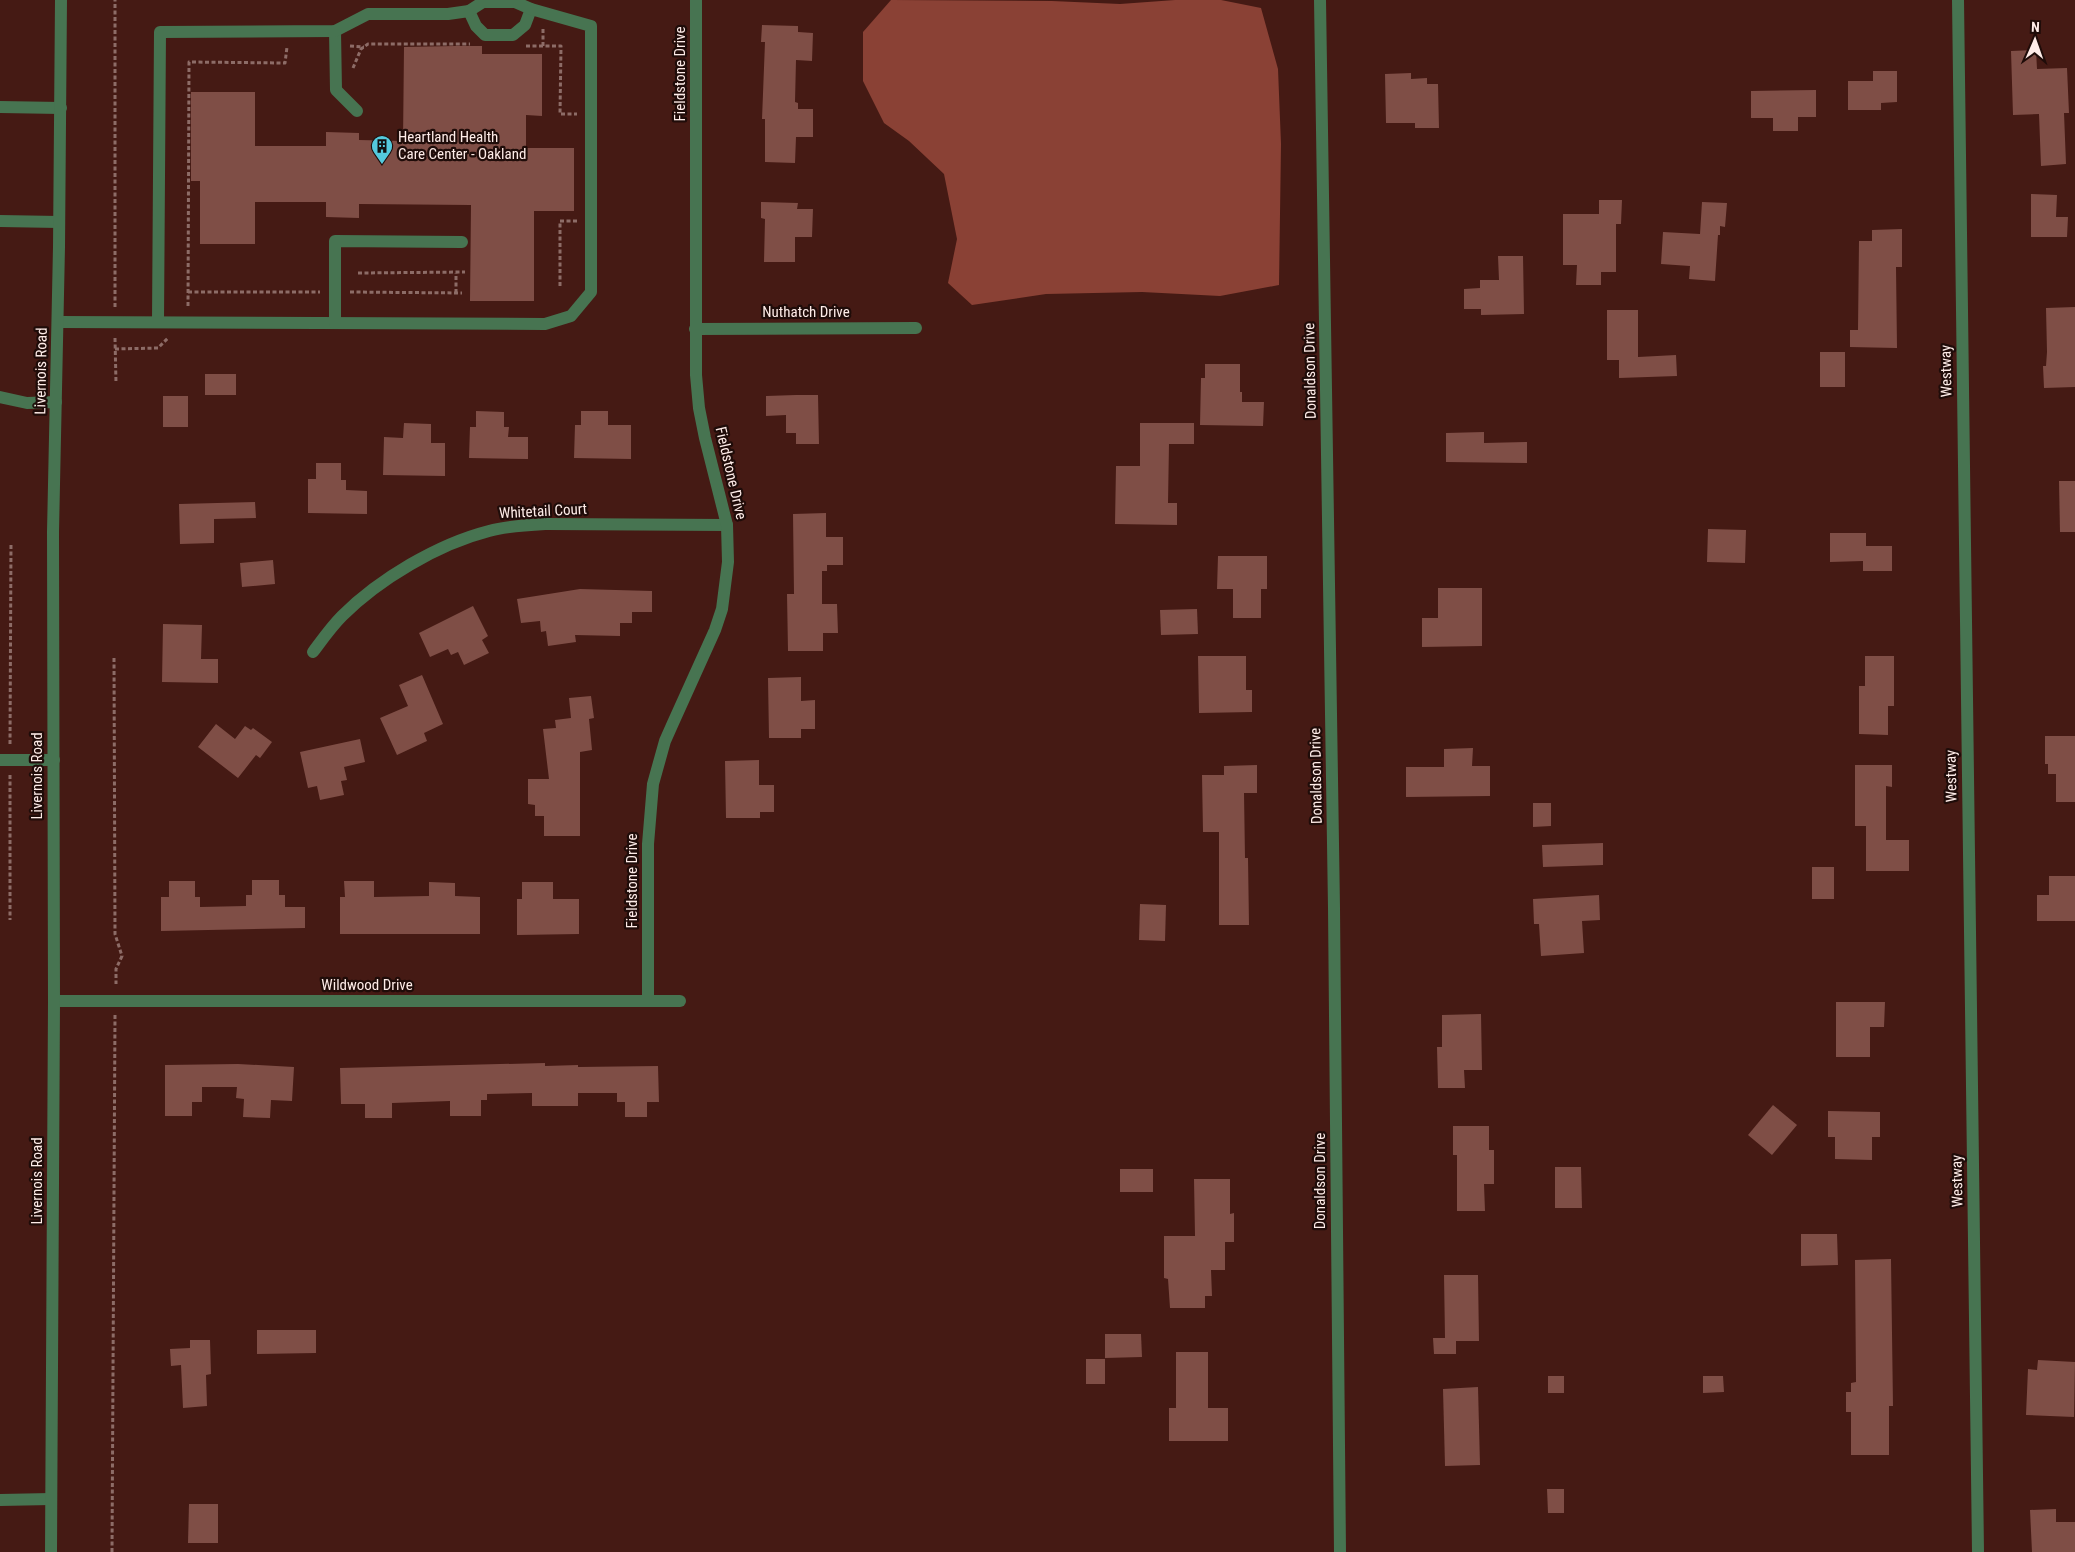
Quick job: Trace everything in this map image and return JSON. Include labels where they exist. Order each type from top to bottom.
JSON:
[{"type":"street","name":"Livernois Road","points":[[51,1552],[54,1001],[53,532],[58,322],[61,0]]},
{"type":"street","name":"Fieldstone Drive","points":[[648,1000],[648,844],[649,811],[653,784],[665,741],[708,648],[722,609],[728,562],[728,526],[699,408],[696,376],[696,0]]},
{"type":"street","name":"Donaldson Drive","points":[[1320,0],[1334,918],[1340,1552]]},
{"type":"street","name":"Westway","points":[[1958,0],[1978,1552]]},
{"type":"street","points":[[58,322],[546,324],[571,316],[591,292],[591,26],[531,9],[515,1],[483,1],[469,11],[448,14],[368,14],[335,31],[160,32],[158,321]]},
{"type":"street","points":[[469,11],[476,26],[485,35],[513,35],[525,25],[531,9]]},
{"type":"street","points":[[335,31],[336,90],[357,111]]},
{"type":"street","points":[[0,107],[61,108]]},
{"type":"street","points":[[0,221],[59,222]]},
{"type":"street","points":[[335,323],[335,242],[462,242]]},
{"type":"street","name":"Nuthatch Drive","points":[[695,329],[916,328]]},
{"type":"street","points":[[0,397],[27,403],[56,402]]},
{"type":"street","name":"Whitetail Court","points":[[313,652],[341,617],[371,590],[438,550],[465,538],[490,530],[521,525],[546,524],[728,526]]},
{"type":"street","points":[[0,760],[54,760]]},
{"type":"street","name":"Wildwood Drive","points":[[54,1001],[680,1000]]},
{"type":"street","points":[[0,1500],[51,1499]]},
{"type":"path","points":[[116,0],[116,383]]},
{"type":"path","points":[[542,24],[543,46]]},
{"type":"path","points":[[353,68],[359,53],[364,47],[372,43],[478,44]]},
{"type":"path","points":[[185,311],[188,305],[189,62],[285,63],[286,47],[296,46]]},
{"type":"path","points":[[349,46],[364,47]]},
{"type":"path","points":[[517,46],[561,46],[560,114],[577,114],[577,124]]},
{"type":"path","points":[[560,286],[560,221],[578,221],[578,211]]},
{"type":"path","points":[[358,272],[464,272]]},
{"type":"path","points":[[456,272],[456,293]]},
{"type":"path","points":[[188,292],[322,292]]},
{"type":"path","points":[[347,292],[462,293]]},
{"type":"path","points":[[115,349],[158,348],[170,336]]},
{"type":"path","points":[[10,543],[10,744]]},
{"type":"path","points":[[114,658],[115,934],[122,956],[116,970],[116,988]]},
{"type":"path","points":[[10,776],[10,920]]},
{"type":"path","points":[[112,1552],[114,1014]]},
{"type":"shaded area","points":[[891,0],[1052,1],[1120,4],[1175,0],[1221,0],[1261,8],[1278,69],[1281,144],[1279,285],[1220,296],[1142,292],[1046,294],[972,305],[948,283],[957,239],[944,174],[909,141],[884,123],[863,81],[863,32]]},
{"type":"building","points":[[762,25],[798,26],[798,32],[813,33],[812,61],[796,60],[795,102],[798,103],[798,109],[813,109],[813,137],[796,137],[795,163],[765,162],[765,119],[762,119],[765,42],[761,42]]},
{"type":"building","name":"Heartland Health Care Center - Oakland","points":[[482,46],[482,54],[542,54],[542,116],[526,115],[526,148],[574,148],[574,211],[534,211],[534,301],[470,301],[471,205],[359,204],[359,218],[326,217],[326,202],[255,202],[255,244],[200,244],[200,181],[191,181],[191,92],[255,92],[255,146],[326,146],[326,132],[359,133],[359,140],[403,141],[404,47]]},
{"type":"building","points":[[2036,50],[2037,69],[2067,68],[2069,113],[2064,113],[2066,164],[2041,166],[2039,114],[2013,115],[2011,51]]},
{"type":"building","points":[[1873,71],[1897,71],[1897,102],[1881,103],[1881,110],[1848,110],[1848,81],[1873,81]]},
{"type":"building","points":[[1411,73],[1411,79],[1427,78],[1427,84],[1438,84],[1439,128],[1415,128],[1415,123],[1386,123],[1385,74]]},
{"type":"building","points":[[1816,90],[1816,117],[1798,117],[1798,131],[1773,131],[1773,118],[1751,118],[1751,91]]},
{"type":"building","points":[[2031,194],[2057,195],[2056,217],[2068,217],[2067,237],[2031,237]]},
{"type":"building","points":[[1599,200],[1622,200],[1621,224],[1616,224],[1616,272],[1601,272],[1601,285],[1576,285],[1577,265],[1563,265],[1563,214],[1599,214]]},
{"type":"building","points":[[761,202],[798,203],[797,209],[813,209],[812,237],[795,237],[795,262],[764,262],[765,219],[761,218]]},
{"type":"building","points":[[1702,202],[1727,203],[1725,227],[1720,226],[1720,235],[1718,235],[1715,281],[1689,279],[1690,266],[1661,264],[1663,232],[1700,234]]},
{"type":"building","points":[[1902,229],[1902,267],[1896,267],[1897,348],[1850,347],[1850,330],[1858,330],[1859,241],[1872,241],[1872,230]]},
{"type":"building","points":[[1498,256],[1523,256],[1524,314],[1481,315],[1481,309],[1464,309],[1464,289],[1480,288],[1480,280],[1499,280]]},
{"type":"building","points":[[2075,307],[2075,387],[2044,388],[2043,366],[2046,366],[2047,352],[2046,308]]},
{"type":"building","points":[[1607,310],[1638,310],[1638,357],[1676,355],[1677,376],[1619,378],[1619,360],[1607,360]]},
{"type":"building","points":[[1820,352],[1845,352],[1845,387],[1820,387]]},
{"type":"building","points":[[1205,364],[1240,364],[1242,402],[1264,402],[1263,426],[1200,425],[1201,378],[1205,378]]},
{"type":"building","points":[[205,374],[236,374],[236,395],[205,395]]},
{"type":"building","points":[[818,395],[819,444],[796,444],[796,433],[786,433],[786,415],[766,416],[766,396]]},
{"type":"building","points":[[163,396],[188,396],[188,427],[163,427]]},
{"type":"building","points":[[476,411],[504,412],[504,427],[509,427],[508,437],[528,437],[528,459],[469,458],[470,427],[476,427]]},
{"type":"building","points":[[581,411],[608,411],[608,425],[631,425],[631,459],[574,458],[575,425],[581,425]]},
{"type":"building","points":[[404,423],[431,424],[431,443],[445,443],[445,476],[383,475],[384,437],[403,438]]},
{"type":"building","points":[[1140,423],[1194,423],[1194,444],[1169,444],[1168,503],[1177,503],[1177,525],[1115,524],[1116,466],[1140,466]]},
{"type":"building","points":[[1484,432],[1484,443],[1527,442],[1527,463],[1446,462],[1446,433]]},
{"type":"building","points":[[316,463],[341,463],[341,480],[346,480],[346,490],[367,491],[367,514],[308,513],[308,479],[316,479]]},
{"type":"building","points":[[2059,481],[2075,481],[2075,532],[2060,532]]},
{"type":"building","points":[[255,502],[256,518],[214,519],[214,543],[180,544],[179,504]]},
{"type":"building","points":[[826,513],[826,537],[843,537],[843,565],[827,565],[827,571],[822,571],[822,604],[837,604],[838,633],[823,633],[823,651],[788,651],[787,594],[794,594],[793,514]]},
{"type":"building","points":[[1708,529],[1746,530],[1745,563],[1707,562]]},
{"type":"building","points":[[1830,533],[1866,533],[1866,546],[1892,546],[1892,571],[1863,571],[1863,561],[1830,562]]},
{"type":"building","points":[[1218,556],[1267,556],[1267,589],[1261,589],[1261,618],[1233,618],[1233,589],[1217,589]]},
{"type":"building","points":[[273,560],[275,584],[242,587],[240,563]]},
{"type":"building","points":[[1438,588],[1482,588],[1482,646],[1422,647],[1422,618],[1438,618]]},
{"type":"building","points":[[580,589],[652,591],[652,612],[632,612],[632,623],[620,623],[620,636],[575,635],[576,642],[548,646],[546,631],[541,632],[540,621],[521,623],[517,599]]},
{"type":"building","points":[[473,606],[488,636],[482,640],[489,653],[464,665],[458,652],[451,655],[448,649],[430,657],[419,633]]},
{"type":"building","points":[[1197,609],[1198,634],[1161,635],[1160,610]]},
{"type":"building","points":[[163,624],[202,625],[201,659],[218,659],[218,683],[162,682]]},
{"type":"building","points":[[1198,656],[1246,656],[1246,690],[1252,690],[1252,712],[1199,713]]},
{"type":"building","points":[[1865,656],[1894,656],[1894,706],[1888,706],[1888,735],[1859,734],[1859,686],[1865,686]]},
{"type":"building","points":[[422,675],[443,724],[424,733],[427,741],[397,755],[380,718],[408,706],[399,685]]},
{"type":"building","points":[[801,677],[801,701],[815,700],[815,729],[801,729],[801,738],[769,738],[768,678]]},
{"type":"building","points":[[591,696],[594,718],[589,719],[592,750],[580,752],[580,836],[544,836],[544,816],[535,816],[535,805],[528,804],[528,779],[549,779],[543,729],[556,728],[555,720],[571,718],[569,698]]},
{"type":"building","points":[[216,724],[235,739],[245,726],[251,730],[253,728],[272,742],[260,758],[256,755],[238,778],[198,747]]},
{"type":"building","points":[[2045,736],[2075,736],[2075,802],[2056,802],[2056,774],[2048,774],[2048,764],[2045,764]]},
{"type":"building","points":[[360,739],[365,762],[344,767],[347,780],[341,781],[344,795],[320,800],[317,786],[308,788],[300,752]]},
{"type":"building","points":[[1473,748],[1472,766],[1490,766],[1490,796],[1406,797],[1406,767],[1444,767],[1444,749]]},
{"type":"building","points":[[759,760],[759,785],[774,785],[774,812],[760,812],[760,818],[726,818],[725,761]]},
{"type":"building","points":[[1257,765],[1257,793],[1244,793],[1245,858],[1248,858],[1249,925],[1219,925],[1219,832],[1203,832],[1202,775],[1224,775],[1224,766]]},
{"type":"building","points":[[1855,765],[1892,765],[1892,787],[1886,786],[1886,840],[1909,840],[1909,871],[1866,871],[1866,826],[1855,826]]},
{"type":"building","points":[[1533,803],[1551,803],[1551,826],[1533,827]]},
{"type":"building","points":[[1603,843],[1603,865],[1543,867],[1542,845]]},
{"type":"building","points":[[1812,867],[1834,867],[1834,899],[1812,899]]},
{"type":"building","points":[[2049,876],[2075,876],[2075,921],[2037,921],[2037,895],[2049,895]]},
{"type":"building","points":[[252,880],[279,880],[279,895],[285,895],[285,907],[305,907],[305,928],[161,931],[161,897],[169,897],[169,881],[195,881],[195,897],[200,897],[200,907],[246,906],[246,895],[252,895]]},
{"type":"building","points":[[344,881],[374,881],[374,897],[429,896],[429,882],[455,883],[455,896],[480,897],[480,934],[340,934],[340,897],[345,897]]},
{"type":"building","points":[[522,882],[553,882],[553,899],[579,899],[579,934],[517,935],[517,899],[522,899]]},
{"type":"building","points":[[1599,895],[1600,920],[1582,921],[1584,953],[1541,956],[1539,924],[1534,924],[1533,899]]},
{"type":"building","points":[[1140,904],[1166,905],[1165,941],[1139,940]]},
{"type":"building","points":[[1836,1002],[1885,1002],[1884,1027],[1870,1027],[1870,1057],[1836,1057]]},
{"type":"building","points":[[1481,1014],[1482,1070],[1464,1070],[1465,1088],[1438,1088],[1437,1047],[1442,1047],[1442,1015]]},
{"type":"building","points":[[545,1063],[545,1066],[578,1065],[578,1067],[658,1066],[659,1102],[647,1102],[647,1117],[625,1117],[625,1102],[617,1102],[617,1093],[578,1093],[578,1106],[532,1106],[532,1093],[487,1094],[487,1100],[481,1100],[481,1116],[450,1116],[450,1101],[392,1103],[392,1118],[365,1118],[365,1104],[341,1104],[340,1068]]},
{"type":"building","points":[[238,1064],[294,1067],[292,1101],[271,1100],[270,1118],[243,1117],[244,1099],[236,1098],[237,1087],[202,1087],[202,1102],[192,1102],[192,1116],[165,1116],[165,1065]]},
{"type":"building","points":[[1773,1105],[1797,1125],[1772,1155],[1748,1135]]},
{"type":"building","points":[[1828,1111],[1880,1112],[1880,1137],[1872,1137],[1872,1160],[1835,1159],[1835,1137],[1828,1137]]},
{"type":"building","points":[[1453,1126],[1489,1126],[1489,1150],[1494,1150],[1494,1184],[1484,1184],[1485,1211],[1457,1211],[1457,1155],[1453,1155]]},
{"type":"building","points":[[1555,1167],[1581,1167],[1582,1208],[1555,1208]]},
{"type":"building","points":[[1120,1169],[1153,1169],[1153,1192],[1120,1192]]},
{"type":"building","points":[[1194,1179],[1230,1179],[1230,1214],[1234,1213],[1234,1242],[1225,1242],[1225,1270],[1211,1270],[1212,1296],[1205,1296],[1205,1308],[1170,1308],[1168,1279],[1164,1278],[1164,1236],[1195,1236]]},
{"type":"building","points":[[1801,1234],[1837,1234],[1838,1265],[1801,1266]]},
{"type":"building","points":[[1891,1259],[1893,1406],[1889,1406],[1889,1455],[1851,1455],[1851,1412],[1846,1412],[1846,1392],[1851,1392],[1851,1383],[1856,1382],[1855,1260]]},
{"type":"building","points":[[1444,1275],[1478,1275],[1479,1341],[1456,1341],[1456,1354],[1434,1354],[1433,1338],[1445,1338]]},
{"type":"building","points":[[257,1330],[316,1330],[316,1353],[257,1354]]},
{"type":"building","points":[[1105,1334],[1141,1334],[1142,1357],[1105,1358]]},
{"type":"building","points":[[190,1340],[210,1340],[211,1374],[206,1375],[207,1406],[183,1408],[181,1365],[171,1366],[170,1349],[190,1348]]},
{"type":"building","points":[[1176,1352],[1208,1352],[1208,1408],[1228,1408],[1228,1441],[1169,1441],[1169,1408],[1176,1408]]},
{"type":"building","points":[[1086,1359],[1105,1359],[1105,1384],[1086,1384]]},
{"type":"building","points":[[2038,1360],[2075,1362],[2074,1417],[2026,1415],[2028,1369],[2037,1370]]},
{"type":"building","points":[[1548,1376],[1564,1376],[1564,1393],[1548,1393]]},
{"type":"building","points":[[1703,1376],[1723,1376],[1724,1392],[1703,1393]]},
{"type":"building","points":[[1478,1387],[1480,1465],[1445,1466],[1443,1389]]},
{"type":"building","points":[[1547,1489],[1564,1489],[1564,1513],[1548,1513]]},
{"type":"building","points":[[189,1504],[218,1504],[218,1543],[188,1543]]},
{"type":"building","points":[[2056,1509],[2056,1522],[2075,1522],[2075,1552],[2032,1552],[2030,1510]]},
{"type":"place","name":"Heartland Health Care Center - Oakland","points":[[382,165]]}]
